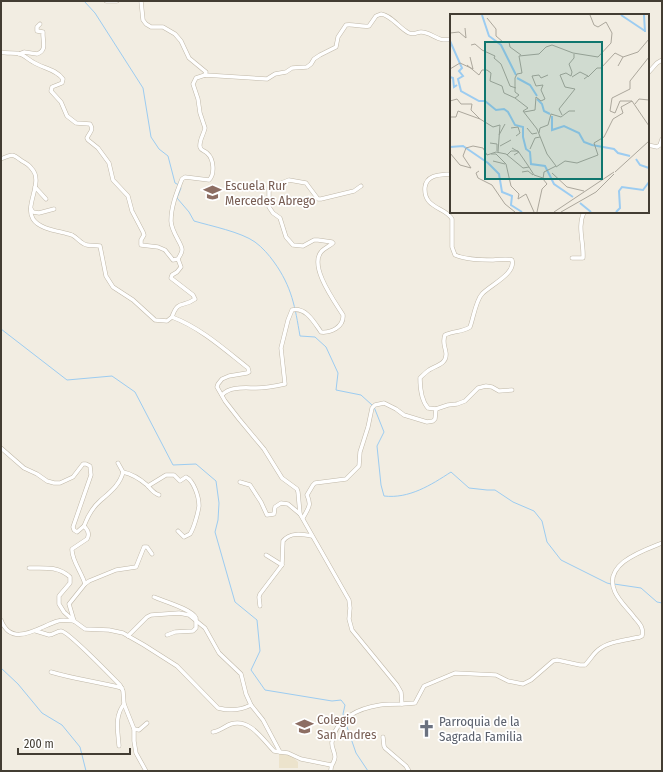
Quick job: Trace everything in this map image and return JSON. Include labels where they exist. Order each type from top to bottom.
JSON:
[{"type":"street","points":[[106,1],[117,1]]},
{"type":"street","points":[[141,1],[143,20],[146,24],[163,27],[175,34],[181,41],[189,58],[206,72],[205,75]]},
{"type":"street","points":[[1,159],[14,155],[32,168],[36,178],[30,208],[33,219],[43,227],[71,235],[88,245],[100,246],[106,276],[113,287],[132,300],[155,320],[167,321],[172,317],[176,307],[194,299],[193,294],[171,278],[172,275],[181,267],[178,259],[182,248],[174,235],[171,222],[173,203],[182,179],[187,176],[194,179],[209,180],[213,176],[213,169],[209,155],[202,150],[200,146],[200,141],[205,128],[193,84],[196,78],[205,75],[267,79],[275,74],[286,72],[292,68],[307,67],[314,59],[336,47],[338,38],[346,25],[352,24],[362,27],[369,26],[376,16],[381,14],[386,15],[401,28],[411,34],[422,32],[445,41],[450,39]]},
{"type":"street","points":[[1,52],[8,54],[19,54],[24,52],[37,54],[42,51],[44,45],[43,32],[36,31],[40,24]]},
{"type":"street","points":[[19,54],[52,70],[63,79],[62,83],[52,87],[51,91],[61,102],[67,116],[76,123],[90,124],[92,127],[92,131],[87,138],[98,148],[108,161],[115,183],[128,196],[132,211],[144,235],[140,240],[141,244],[158,247],[165,250],[173,260],[178,259]]},
{"type":"street","points":[[649,72],[662,60]]},
{"type":"street","points":[[649,145],[657,147],[660,145],[662,139]]},
{"type":"street","points":[[450,174],[436,175],[429,178],[425,189],[427,199],[435,207],[451,216],[452,247],[455,255],[462,258],[490,260],[509,259],[513,262],[512,266],[502,279],[482,294],[470,327],[465,330],[445,335],[443,340],[446,354],[444,361],[440,365],[428,370],[420,378],[420,387],[424,404],[428,408],[436,409],[448,404],[457,404],[465,401],[478,388],[486,386],[492,387],[499,391],[512,390]]},
{"type":"street","points":[[222,395],[231,389],[257,388],[285,384],[281,348],[292,310],[302,310],[310,316],[321,332],[336,329],[342,323],[343,319],[343,315],[318,272],[320,253],[333,243],[314,240],[303,246],[293,245],[286,237],[280,218],[273,213],[270,207],[269,189],[289,180],[306,183],[318,199],[321,199],[354,191],[360,186]]},
{"type":"street","points":[[35,187],[46,199]]},
{"type":"street","points":[[30,208],[33,212],[39,213],[54,209]]},
{"type":"street","points":[[572,258],[583,258],[581,219],[584,213]]},
{"type":"street","points":[[172,317],[187,323],[204,333],[248,368],[247,373],[229,376],[222,379],[217,387],[225,401],[243,425],[264,449],[282,478],[297,489],[302,516],[349,600],[350,608],[348,619],[352,630],[397,685],[401,692],[402,704]]},
{"type":"street","points":[[302,516],[310,506],[307,495],[313,485],[319,482],[346,479],[359,466],[360,452],[372,408],[375,404],[379,403],[389,405],[404,416],[427,422],[432,422],[435,418],[436,409]]},
{"type":"street","points":[[1,448],[24,468],[47,481],[60,483],[73,477],[83,464],[90,466],[91,475],[74,527],[74,530],[77,532],[84,526],[95,507],[115,487],[122,477],[123,472],[118,463]]},
{"type":"street","points":[[123,472],[131,474],[159,495]]},
{"type":"street","points":[[148,486],[163,477],[172,474],[177,476],[180,481],[186,477],[190,480],[198,499],[198,510],[190,534],[184,537],[178,531]]},
{"type":"street","points":[[240,482],[250,485],[268,515],[274,514],[275,507],[281,502],[288,504],[302,516]]},
{"type":"street","points":[[84,526],[88,531],[89,536],[74,548],[72,552],[85,584]]},
{"type":"street","points":[[260,606],[260,594],[282,565],[283,541],[292,535],[312,536]]},
{"type":"street","points":[[332,771],[331,765],[335,757],[332,740],[340,723],[348,716],[369,707],[381,704],[415,703],[424,686],[455,673],[490,674],[496,675],[508,681],[523,684],[540,673],[553,661],[559,660],[586,665],[596,651],[603,647],[609,644],[642,636],[641,626],[614,591],[612,582],[613,576],[617,568],[625,562],[643,551],[662,543]]},
{"type":"street","points":[[74,621],[68,604],[85,584],[116,570],[136,567],[144,547],[147,547],[152,554]]},
{"type":"street","points":[[266,555],[282,565]]},
{"type":"street","points":[[29,568],[58,569],[64,571],[70,577],[70,583],[59,596],[59,604],[64,612],[85,629],[109,630],[123,633],[176,666],[218,708],[235,710],[251,705]]},
{"type":"street","points":[[154,597],[166,600],[192,612],[195,615],[197,621],[196,628],[193,631],[175,632],[167,635]]},
{"type":"street","points":[[128,636],[146,617],[151,614],[179,613],[189,615],[197,621],[204,628],[219,653],[241,674],[246,694],[251,705],[263,720],[280,752]]},
{"type":"street","points":[[1,620],[6,630],[13,634],[36,631],[60,620],[74,621]]},
{"type":"street","points":[[36,631],[49,636],[59,632],[64,632],[73,639],[122,688],[124,704],[134,729],[136,753],[146,771]]},
{"type":"street","points":[[51,672],[74,679],[95,681],[122,688]]},
{"type":"street","points":[[119,746],[117,731],[118,715],[124,704]]},
{"type":"street","points":[[134,729],[139,730],[147,723]]},
{"type":"street","points":[[213,732],[233,724],[245,725],[254,730],[274,751],[288,753],[301,758],[331,765]]},
{"type":"street","points":[[383,737],[385,748],[406,766],[409,771]]},
{"type":"shaded area","points":[[279,754],[291,755],[298,762],[298,768],[279,768]]},
{"type":"waterway","points":[[84,1],[95,13],[143,88],[151,137],[159,149],[168,156],[175,183],[179,185]]},
{"type":"waterway","points":[[181,188],[177,198],[189,212],[194,221],[249,238],[268,254],[280,271],[289,289],[300,336],[315,337],[326,347],[338,373],[336,390],[361,395],[372,405]]},
{"type":"waterway","points":[[1,329],[67,380],[112,376],[135,392],[173,465],[196,464],[216,481],[219,503],[218,520],[215,532],[235,602],[257,620],[260,651],[251,670],[265,690],[332,701],[341,700],[345,705],[343,714],[344,718]]},
{"type":"waterway","points":[[374,407],[384,432],[377,446],[381,485],[384,496],[411,493],[436,482],[451,472],[469,488],[495,490],[513,502],[534,511],[542,521],[547,542],[561,560],[611,584]]},
{"type":"waterway","points":[[614,584],[641,588],[657,602],[662,603]]},
{"type":"waterway","points":[[1,668],[18,684],[42,713],[62,725],[80,747],[86,771]]},
{"type":"waterway","points":[[345,721],[356,753],[368,771]]},
{"type":"place","name":"Escuela Rur Mercedes Abrego","points":[[212,192]]},
{"type":"place","name":"Colegio San Andres","points":[[304,726]]},
{"type":"place","name":"Parroquia de la Sagrada Familia","points":[[426,728]]}]
